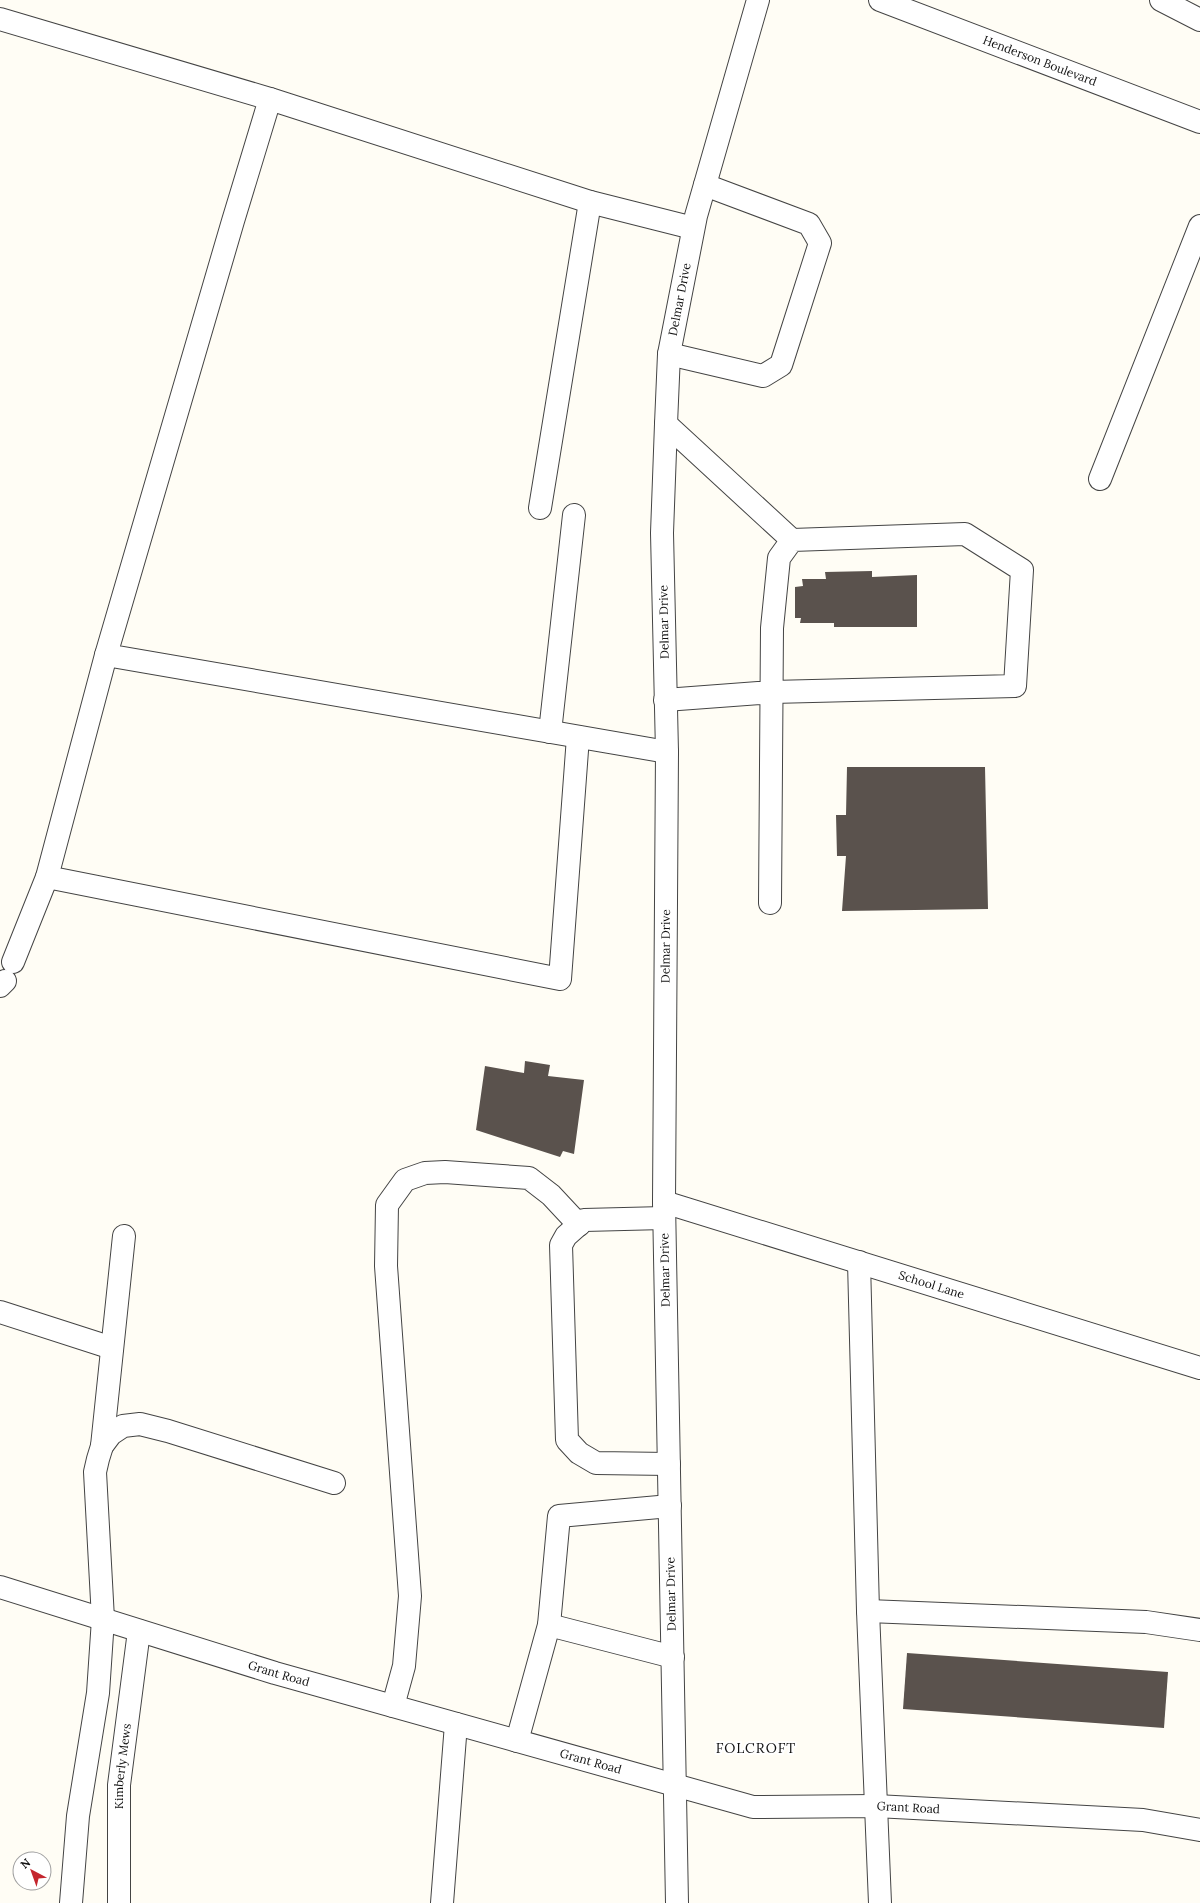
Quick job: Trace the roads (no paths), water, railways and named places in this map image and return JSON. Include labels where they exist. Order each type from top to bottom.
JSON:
[{"type":"street","name":"Delmar Drive","points":[[677,1903],[664,1210],[667,752],[662,534],[666,424],[669,354],[693,228],[758,0]]},
{"type":"street","name":"Henderson Boulevard","points":[[880,0],[1200,122]]},
{"type":"street","points":[[1160,0],[1200,20]]},
{"type":"street","points":[[0,19],[270,99],[590,202],[693,228]]},
{"type":"street","points":[[6,976],[47,877],[106,655],[270,99]]},
{"type":"street","points":[[669,354],[763,376],[781,365],[820,243],[810,224],[705,185]]},
{"type":"street","points":[[540,508],[590,202]]},
{"type":"street","points":[[1100,479],[1200,226]]},
{"type":"street","points":[[666,424],[792,540],[965,534],[1022,570],[1015,686],[772,692],[666,700]]},
{"type":"street","points":[[550,732],[574,515]]},
{"type":"street","points":[[770,903],[772,628],[779,558],[792,540]]},
{"type":"street","points":[[106,655],[667,752]]},
{"type":"street","points":[[47,877],[560,979],[578,737]]},
{"type":"street","points":[[393,1706],[404,1666],[410,1596],[386,1266],[387,1205],[404,1180],[425,1172],[528,1178],[551,1195],[579,1225],[566,1236],[561,1246],[567,1440],[579,1453],[596,1463],[669,1464]]},
{"type":"street","name":"School Lane","points":[[579,1225],[584,1220],[664,1210],[859,1262],[1200,1368]]},
{"type":"street","points":[[71,1903],[78,1816],[98,1693],[103,1619],[95,1472],[102,1446],[124,1236]]},
{"type":"street","points":[[859,1262],[868,1612],[880,1903]]},
{"type":"street","points":[[0,1312],[112,1348]]},
{"type":"street","points":[[102,1446],[111,1434],[123,1426],[140,1424],[168,1430],[334,1483]]},
{"type":"street","points":[[517,1741],[549,1625],[559,1516],[670,1506]]},
{"type":"street","name":"Grant Road","points":[[0,1587],[275,1673],[753,1807],[876,1806],[1143,1820],[1200,1830]]},
{"type":"street","points":[[868,1612],[1146,1622],[1200,1630]]},
{"type":"street","points":[[549,1625],[673,1658]]},
{"type":"street","name":"Kimberly Mews","points":[[119,1903],[119,1785],[139,1631]]},
{"type":"street","points":[[442,1903],[456,1724]]},
{"type":"district","name":"FOLCROFT","points":[[756,1748]]}]
